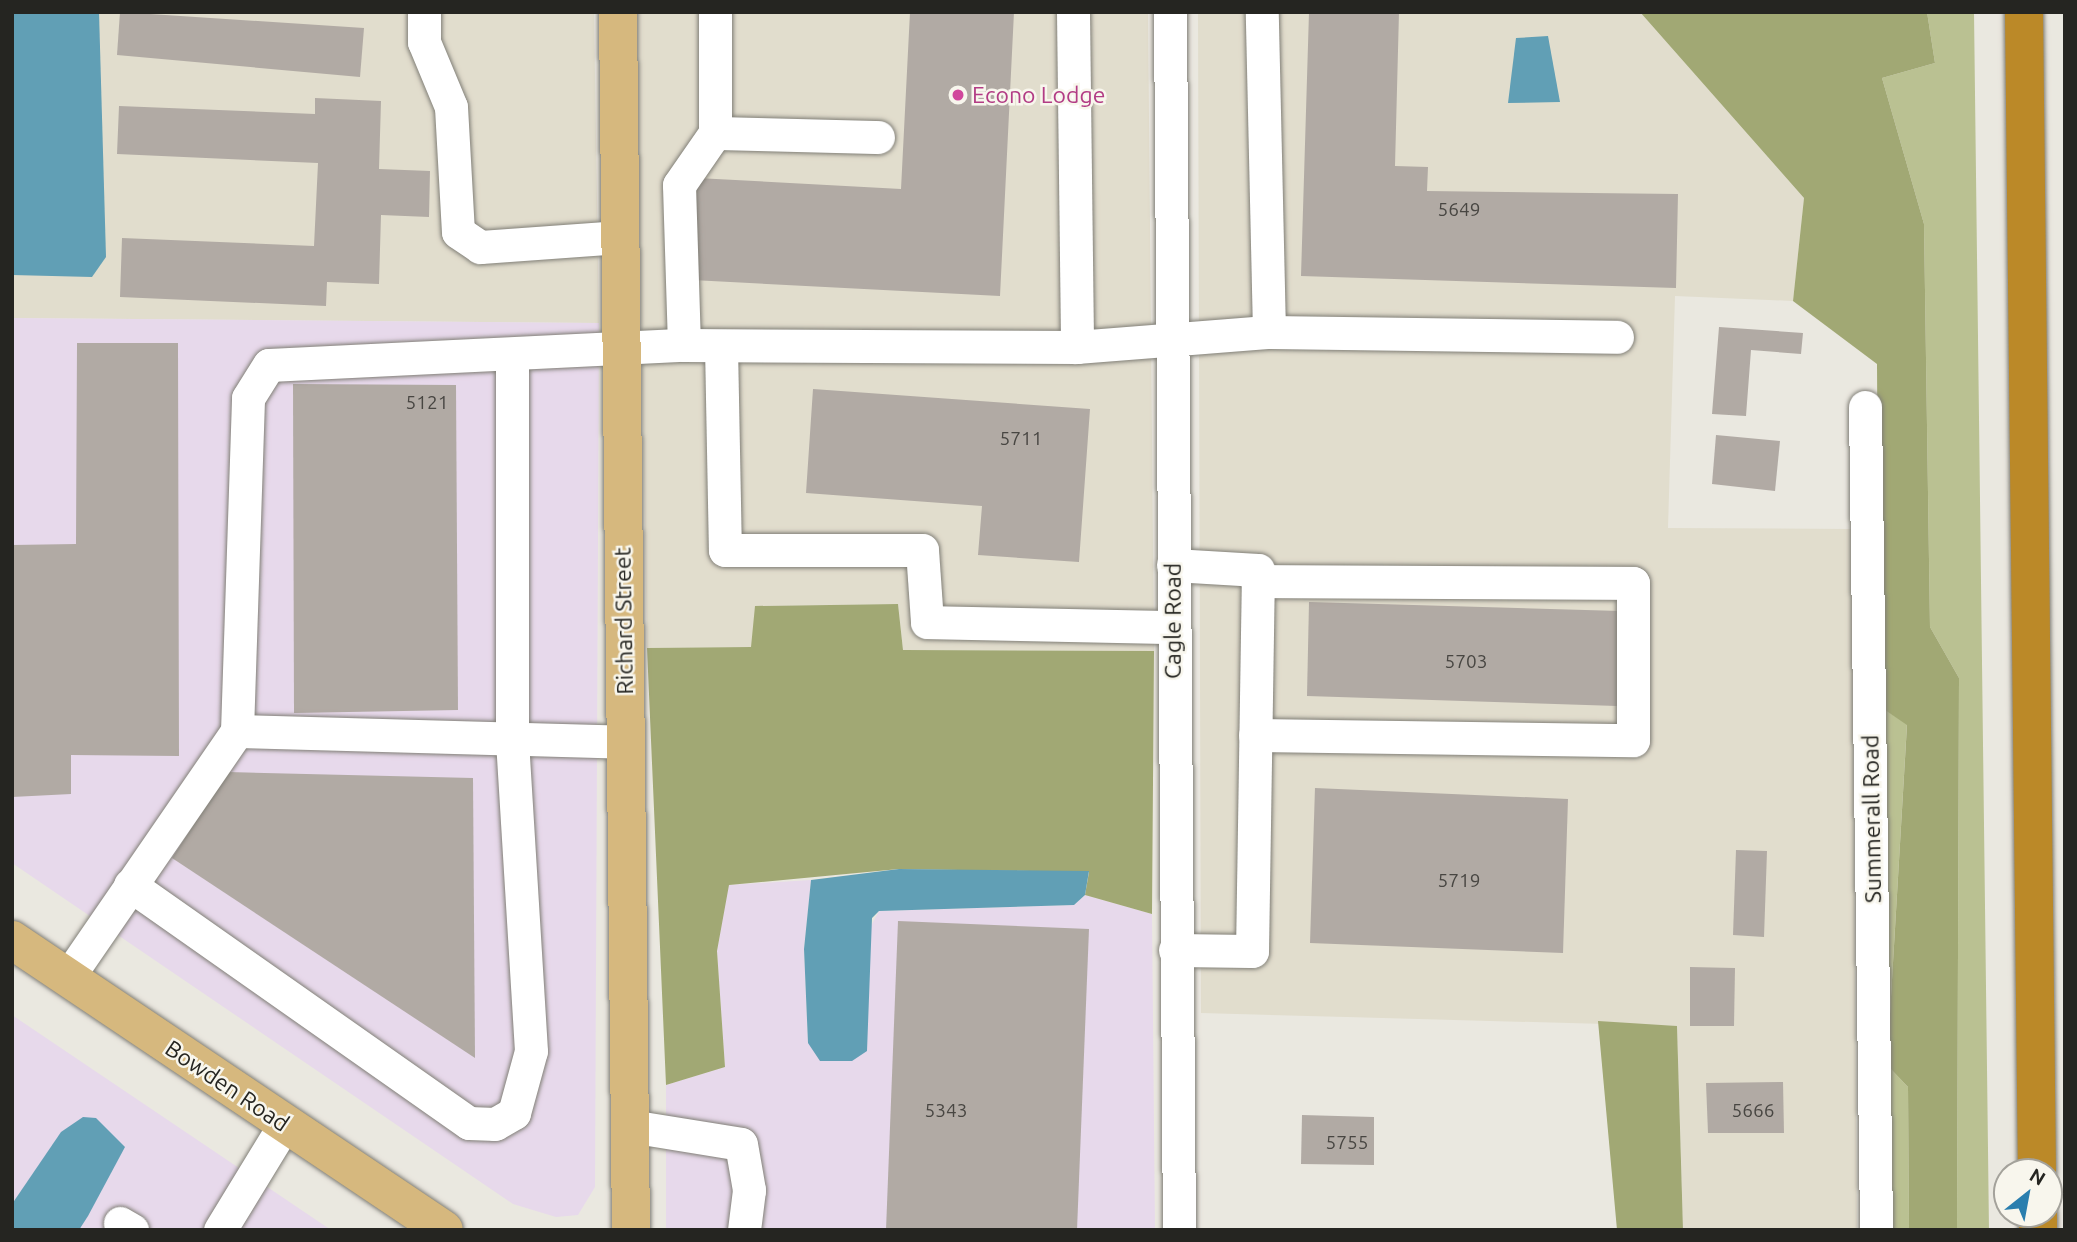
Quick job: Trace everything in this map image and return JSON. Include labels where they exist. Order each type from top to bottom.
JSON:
[{"type":"highway","points":[[2024,12],[2037,1158]]},
{"type":"main road","name":"Richard Street","points":[[618,12],[631,1230]]},
{"type":"main road","name":"Bowden Road","points":[[12,940],[444,1230]]},
{"type":"street","points":[[424,12],[424,42],[451,107],[458,232],[480,247],[621,237]]},
{"type":"street","points":[[684,345],[679,185],[715,133],[715,12]]},
{"type":"street","points":[[1073,12],[1077,347]]},
{"type":"street","name":"Cagle Road","points":[[1170,12],[1179,1230]]},
{"type":"street","points":[[1262,12],[1269,332]]},
{"type":"street","points":[[715,133],[878,138]]},
{"type":"street","points":[[68,976],[237,731],[248,398],[269,365],[512,356],[684,345],[1077,347],[1269,332],[1617,337]]},
{"type":"street","points":[[721,346],[725,550],[922,550],[927,622],[1173,627]]},
{"type":"street","points":[[130,885],[469,1123],[495,1124],[514,1113],[531,1051],[512,738],[512,356]]},
{"type":"street","name":"Summerall Road","points":[[1865,407],[1876,1230]]},
{"type":"street","points":[[1173,565],[1258,570],[1252,951],[1175,950]]},
{"type":"street","points":[[1255,735],[1633,740],[1633,583],[1257,581]]},
{"type":"street","points":[[237,731],[626,742]]},
{"type":"street","points":[[220,1230],[285,1125]]},
{"type":"street","points":[[630,1126],[741,1144],[749,1190],[744,1230]]},
{"type":"shaded area","points":[[12,12],[594,12],[599,323],[12,318]]},
{"type":"shaded area","points":[[636,12],[1148,12],[1154,651],[903,650],[898,604],[756,606],[752,647],[647,648]]},
{"type":"shaded area","points":[[1198,12],[1640,12],[1804,198],[1793,301],[1675,296],[1668,528],[1851,529],[1857,1230],[1683,1230],[1677,1026],[1201,1013]]},
{"type":"shaded area","points":[[12,318],[599,323],[595,1187],[578,1215],[556,1217],[513,1204],[12,863]]},
{"type":"shaded area","points":[[811,880],[804,949],[808,1043],[879,911],[1074,905],[1085,895],[1152,914],[1155,1230],[666,1230],[666,1085],[725,1067],[717,951],[728,885]]},
{"type":"shaded area","points":[[12,1015],[331,1230],[12,1230]]},
{"type":"green space","points":[[1640,12],[1927,12],[1935,63],[1882,78],[1924,224],[1930,627],[1959,678],[1957,1230],[1909,1230],[1908,1087],[1887,1065],[1907,725],[1879,706],[1877,364],[1793,301],[1804,198]]},
{"type":"green space","points":[[1927,12],[1974,12],[1989,1230],[1957,1230],[1959,678],[1930,627],[1924,224],[1882,78],[1935,63]]},
{"type":"green space","points":[[898,604],[903,650],[1154,651],[1152,914],[1085,895],[1089,872],[899,869],[729,885],[717,951],[725,1067],[666,1085],[647,648],[751,647],[755,606]]},
{"type":"green space","points":[[1879,706],[1907,724],[1887,1065],[1908,1087],[1909,1230],[1887,1230]]},
{"type":"green space","points":[[1598,1021],[1677,1026],[1683,1230],[1617,1230]]},
{"type":"water","points":[[12,12],[99,12],[106,257],[92,277],[12,275]]},
{"type":"water","points":[[1548,36],[1560,102],[1508,103],[1516,38]]},
{"type":"water","points":[[899,869],[1089,871],[1085,895],[1074,905],[879,911],[872,918],[867,1051],[852,1061],[820,1061],[808,1043],[804,949],[811,880]]},
{"type":"water","points":[[83,1117],[96,1118],[125,1147],[88,1216],[79,1230],[12,1230],[12,1204],[61,1132]]},
{"type":"building","points":[[120,12],[364,28],[360,77],[117,55]]},
{"type":"building","name":"Econo Lodge","points":[[910,12],[1014,12],[1000,296],[692,280],[697,178],[901,189]]},
{"type":"building","points":[[1309,12],[1399,12],[1395,166],[1428,167],[1427,191],[1678,194],[1676,288],[1301,276]]},
{"type":"building","points":[[315,98],[381,101],[379,169],[430,171],[429,217],[381,215],[379,284],[327,282],[326,306],[120,297],[122,238],[314,246],[318,163],[117,154],[119,106],[315,114]]},
{"type":"building","points":[[1719,327],[1803,333],[1801,354],[1751,350],[1746,416],[1712,414]]},
{"type":"building","points":[[77,343],[178,343],[179,756],[71,755],[71,794],[12,797],[12,545],[76,544]]},
{"type":"building","points":[[293,384],[456,385],[458,710],[294,713]]},
{"type":"building","points":[[813,389],[1090,409],[1079,562],[978,555],[982,506],[806,493]]},
{"type":"building","points":[[1716,435],[1780,441],[1775,491],[1712,484]]},
{"type":"building","points":[[1309,602],[1620,611],[1617,706],[1307,696]]},
{"type":"building","points":[[228,772],[473,778],[475,1058],[172,858]]},
{"type":"building","points":[[1315,788],[1568,799],[1563,953],[1310,943]]},
{"type":"building","points":[[1736,850],[1767,851],[1764,937],[1733,935]]},
{"type":"building","points":[[898,921],[1089,929],[1077,1230],[886,1230]]},
{"type":"building","points":[[1690,967],[1735,968],[1734,1026],[1690,1026]]},
{"type":"building","points":[[1783,1082],[1784,1133],[1708,1133],[1706,1083]]},
{"type":"building","points":[[1302,1115],[1374,1117],[1374,1165],[1301,1164]]},
{"type":"place","name":"Econo Lodge","points":[[958,95]]}]
